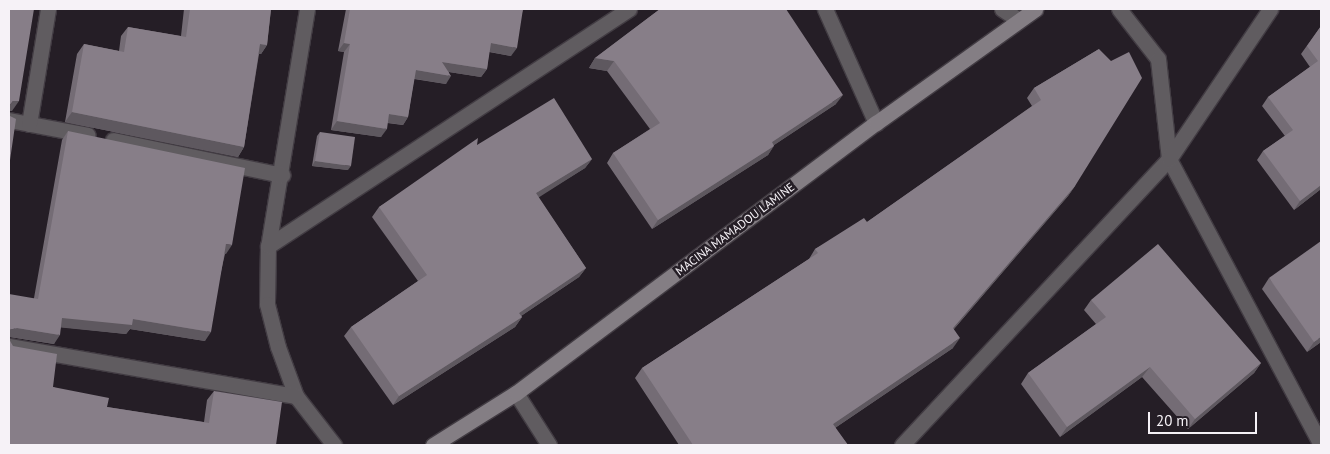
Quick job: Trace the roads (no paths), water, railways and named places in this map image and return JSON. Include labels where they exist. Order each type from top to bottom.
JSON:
[{"type":"street","points":[[29,124],[48,9]]},
{"type":"street","points":[[307,9],[282,175],[268,246],[267,304],[278,347],[296,396],[334,445]]},
{"type":"street","points":[[268,246],[629,9]]},
{"type":"street","points":[[825,9],[876,123]]},
{"type":"street","points":[[1002,9],[1019,20]]},
{"type":"street","name":"MACINA MAMADOU LAMINE","points":[[433,445],[516,393],[876,123],[1035,9]]},
{"type":"street","points":[[1120,9],[1158,59],[1169,159],[1320,445]]},
{"type":"street","points":[[902,445],[1169,159],[1270,9]]},
{"type":"street","points":[[9,120],[282,175]]},
{"type":"street","points":[[9,346],[296,396]]},
{"type":"street","points":[[516,393],[550,445]]}]
